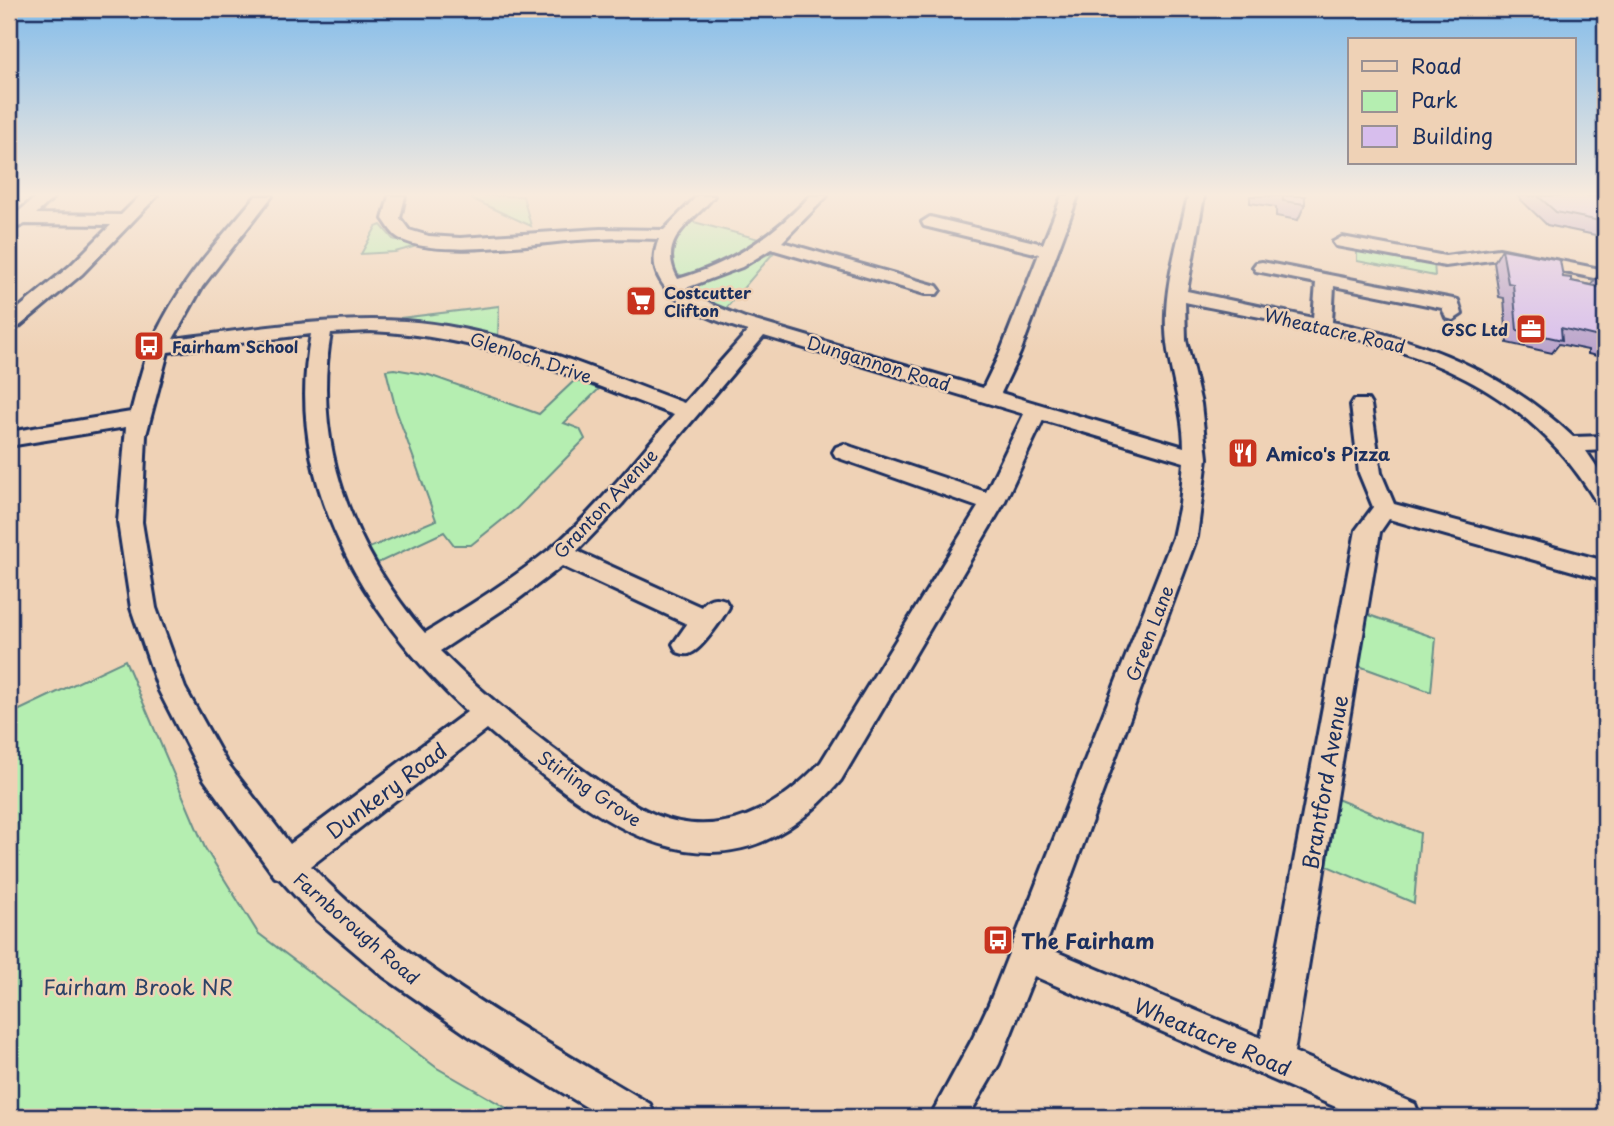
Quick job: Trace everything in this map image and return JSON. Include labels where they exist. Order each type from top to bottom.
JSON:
[{"type":"street","points":[[9,325],[76,270],[97,249]]},
{"type":"street","name":"Farnborough Road","points":[[223,249],[197,282],[160,347],[138,418],[129,483],[129,527],[138,590],[147,627],[183,715],[212,766],[254,828],[286,866],[331,910],[394,964],[470,1017],[637,1117]]},
{"type":"street","points":[[665,249],[662,259],[666,276],[673,286],[730,267],[763,249]]},
{"type":"street","points":[[785,249],[910,288],[931,290]]},
{"type":"street","points":[[989,396],[1010,353],[1049,251],[1039,249]]},
{"type":"street","name":"Green Lane","points":[[948,1117],[986,1051],[1185,537],[1191,512],[1196,458],[1191,404],[1176,340],[1175,318],[1187,249]]},
{"type":"street","points":[[1392,249],[1444,261],[1465,260],[1484,253],[1499,254],[1605,275]]},
{"type":"street","points":[[1262,268],[1451,304],[1453,314]]},
{"type":"street","points":[[1322,326],[1325,279]]},
{"type":"street","name":"Dungannon Road","points":[[673,286],[699,307],[761,328],[1196,458]]},
{"type":"street","points":[[1378,289],[1379,311]]},
{"type":"street","name":"Wheatacre Road","points":[[1179,295],[1403,344],[1456,366],[1524,407],[1568,445],[1587,467],[1605,497]]},
{"type":"street","name":"Glenloch Drive","points":[[160,347],[322,328],[382,326],[438,330],[474,337],[688,412]]},
{"type":"street","name":"Stirling Grove","points":[[322,328],[314,377],[321,453],[332,492],[361,561],[398,619],[486,713],[605,802],[645,826],[665,834],[705,839],[746,833],[767,825],[805,801],[831,771],[992,503],[1037,410]]},
{"type":"street","name":"Granton Avenue","points":[[423,648],[504,596],[559,554],[614,498],[761,328]]},
{"type":"street","points":[[1361,405],[1368,474],[1376,495],[1386,510],[1605,570]]},
{"type":"street","points":[[9,439],[138,418]]},
{"type":"street","points":[[1568,445],[1605,443]]},
{"type":"street","points":[[828,469],[848,447],[992,503]]},
{"type":"street","name":"Brantford Avenue","points":[[1274,1062],[1368,530],[1386,510]]},
{"type":"street","points":[[559,554],[711,614],[687,644]]},
{"type":"street","name":"Dunkery Road","points":[[286,866],[486,713]]},
{"type":"street","name":"Wheatacre Road","points":[[1025,955],[1402,1117]]},
{"type":"street","name":"Green Lane","points":[[971,1117],[986,1051]]},
{"type":"green space","points":[[364,249],[408,249],[395,252],[361,254]]},
{"type":"green space","points":[[672,249],[751,249],[692,277],[681,275],[674,270]]},
{"type":"green space","points":[[1357,249],[1365,249],[1434,262],[1435,276],[1357,261]]},
{"type":"green space","points":[[775,251],[723,312],[693,293],[695,287]]},
{"type":"green space","points":[[499,306],[498,339],[459,328],[401,320],[401,318]]},
{"type":"green space","points":[[386,370],[429,375],[539,414],[575,380],[599,389],[564,423],[580,429],[585,439],[517,508],[471,545],[454,545],[444,532],[378,563],[369,548],[436,520],[396,410]]},
{"type":"green space","points":[[1366,614],[1436,638],[1431,692],[1359,666]]},
{"type":"green space","name":"Fairham Brook NR","points":[[125,660],[205,848],[258,933],[437,1068],[522,1117],[9,1117],[9,715]]},
{"type":"green space","points":[[1337,799],[1420,833],[1414,903],[1327,866]]},
{"type":"building","points":[[1502,249],[1560,260],[1563,277],[1571,278],[1571,281],[1604,288],[1601,271],[1605,272],[1605,342],[1599,341],[1599,337],[1561,328],[1562,340],[1517,330],[1513,284],[1508,283]]},
{"type":"place","name":"Costcutter Clifton","points":[[641,301]]},
{"type":"place","name":"GSC Ltd","points":[[1531,329]]},
{"type":"place","name":"Fairham School","points":[[149,346]]},
{"type":"place","name":"Amico's Pizza","points":[[1243,453]]},
{"type":"place","name":"The Fairham","points":[[998,940]]}]
